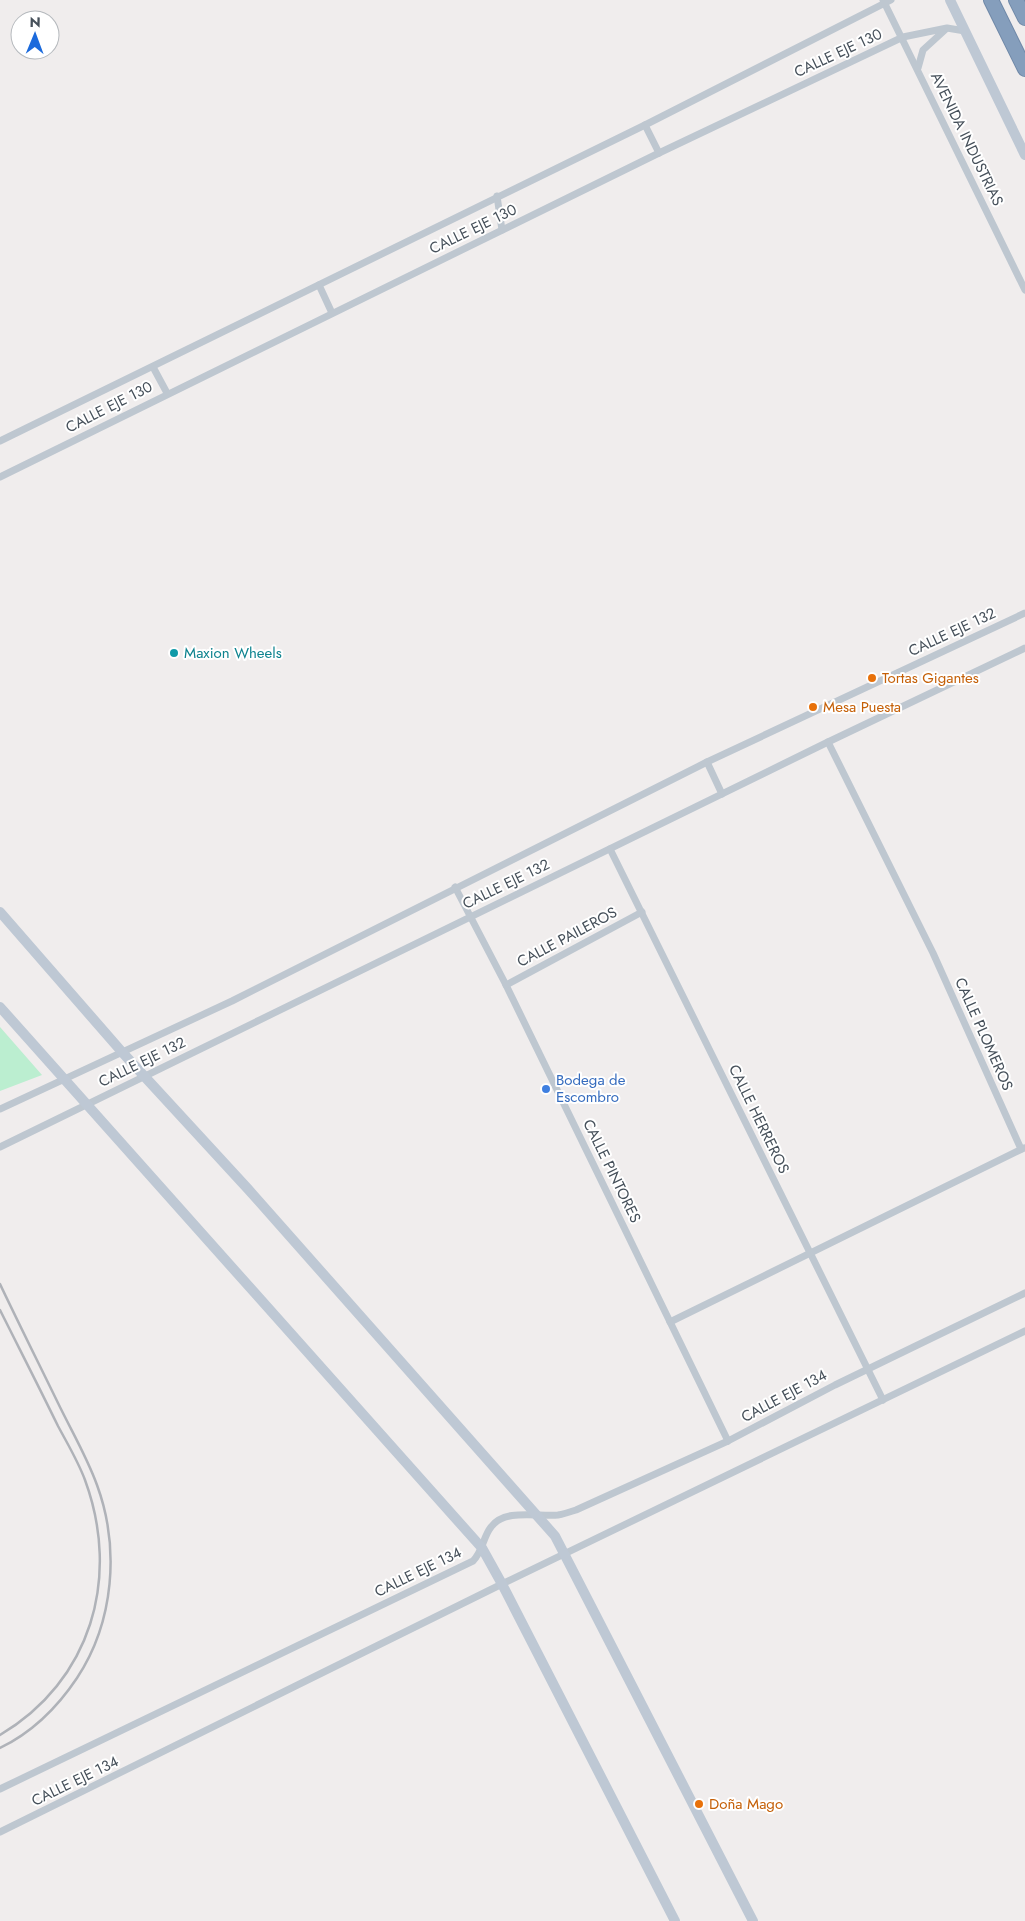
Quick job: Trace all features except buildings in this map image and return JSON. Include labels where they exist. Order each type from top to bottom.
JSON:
[{"type":"highway","points":[[991,0],[1025,69]]},
{"type":"highway","points":[[1016,0],[1025,18]]},
{"type":"street","points":[[950,0],[1025,155]]},
{"type":"street","name":"CALLE EJE 130","points":[[0,441],[154,367],[645,124],[886,1]]},
{"type":"street","name":"AVENIDA INDUSTRIAS","points":[[886,1],[1025,290]]},
{"type":"street","points":[[918,68],[923,50],[947,28]]},
{"type":"street","name":"CALLE EJE 130","points":[[0,477],[167,393],[659,153],[903,37],[947,28],[965,31]]},
{"type":"street","points":[[645,124],[659,153]]},
{"type":"street","points":[[497,196],[502,230]]},
{"type":"street","points":[[319,285],[332,313]]},
{"type":"street","points":[[154,367],[167,393]]},
{"type":"street","name":"CALLE EJE 132","points":[[0,1109],[63,1078],[232,1001],[455,887],[707,762],[1025,613]]},
{"type":"street","name":"CALLE EJE 132","points":[[0,1147],[470,916],[1025,648]]},
{"type":"street","name":"CALLE PLOMEROS","points":[[670,1322],[1023,1148],[933,953],[828,742]]},
{"type":"street","points":[[707,762],[722,794]]},
{"type":"street","name":"CALLE HERREROS","points":[[610,849],[883,1400]]},
{"type":"street","name":"CALLE PINTORES","points":[[455,887],[506,985],[728,1441]]},
{"type":"street","points":[[0,912],[122,1052],[255,1196],[555,1536],[753,1921]]},
{"type":"street","name":"CALLE PAILEROS","points":[[506,985],[642,912]]},
{"type":"street","points":[[0,1007],[482,1548],[674,1921]]},
{"type":"street","name":"CALLE EJE 134","points":[[0,1789],[473,1561],[482,1548],[490,1527],[505,1517],[537,1514],[558,1515],[576,1510],[728,1441],[867,1370],[1025,1293]]},
{"type":"street","name":"CALLE EJE 134","points":[[0,1832],[502,1584],[1025,1331]]},
{"type":"green space","points":[[0,1027],[42,1075],[0,1091]]},
{"type":"railway","points":[[0,1284],[93,1475],[104,1509],[111,1559],[106,1609],[99,1633],[77,1678],[53,1709],[34,1727],[0,1748]]},
{"type":"railway","points":[[0,1310],[85,1480],[95,1517],[100,1554],[98,1590],[90,1624],[76,1656],[57,1686],[31,1713],[0,1735]]},
{"type":"place","name":"Maxion Wheels","points":[[174,653]]},
{"type":"place","name":"Tortas Gigantes","points":[[872,678]]},
{"type":"place","name":"Mesa Puesta","points":[[813,707]]},
{"type":"place","name":"Bodega de Escombro","points":[[546,1089]]},
{"type":"place","name":"Doña Mago","points":[[699,1804]]}]
